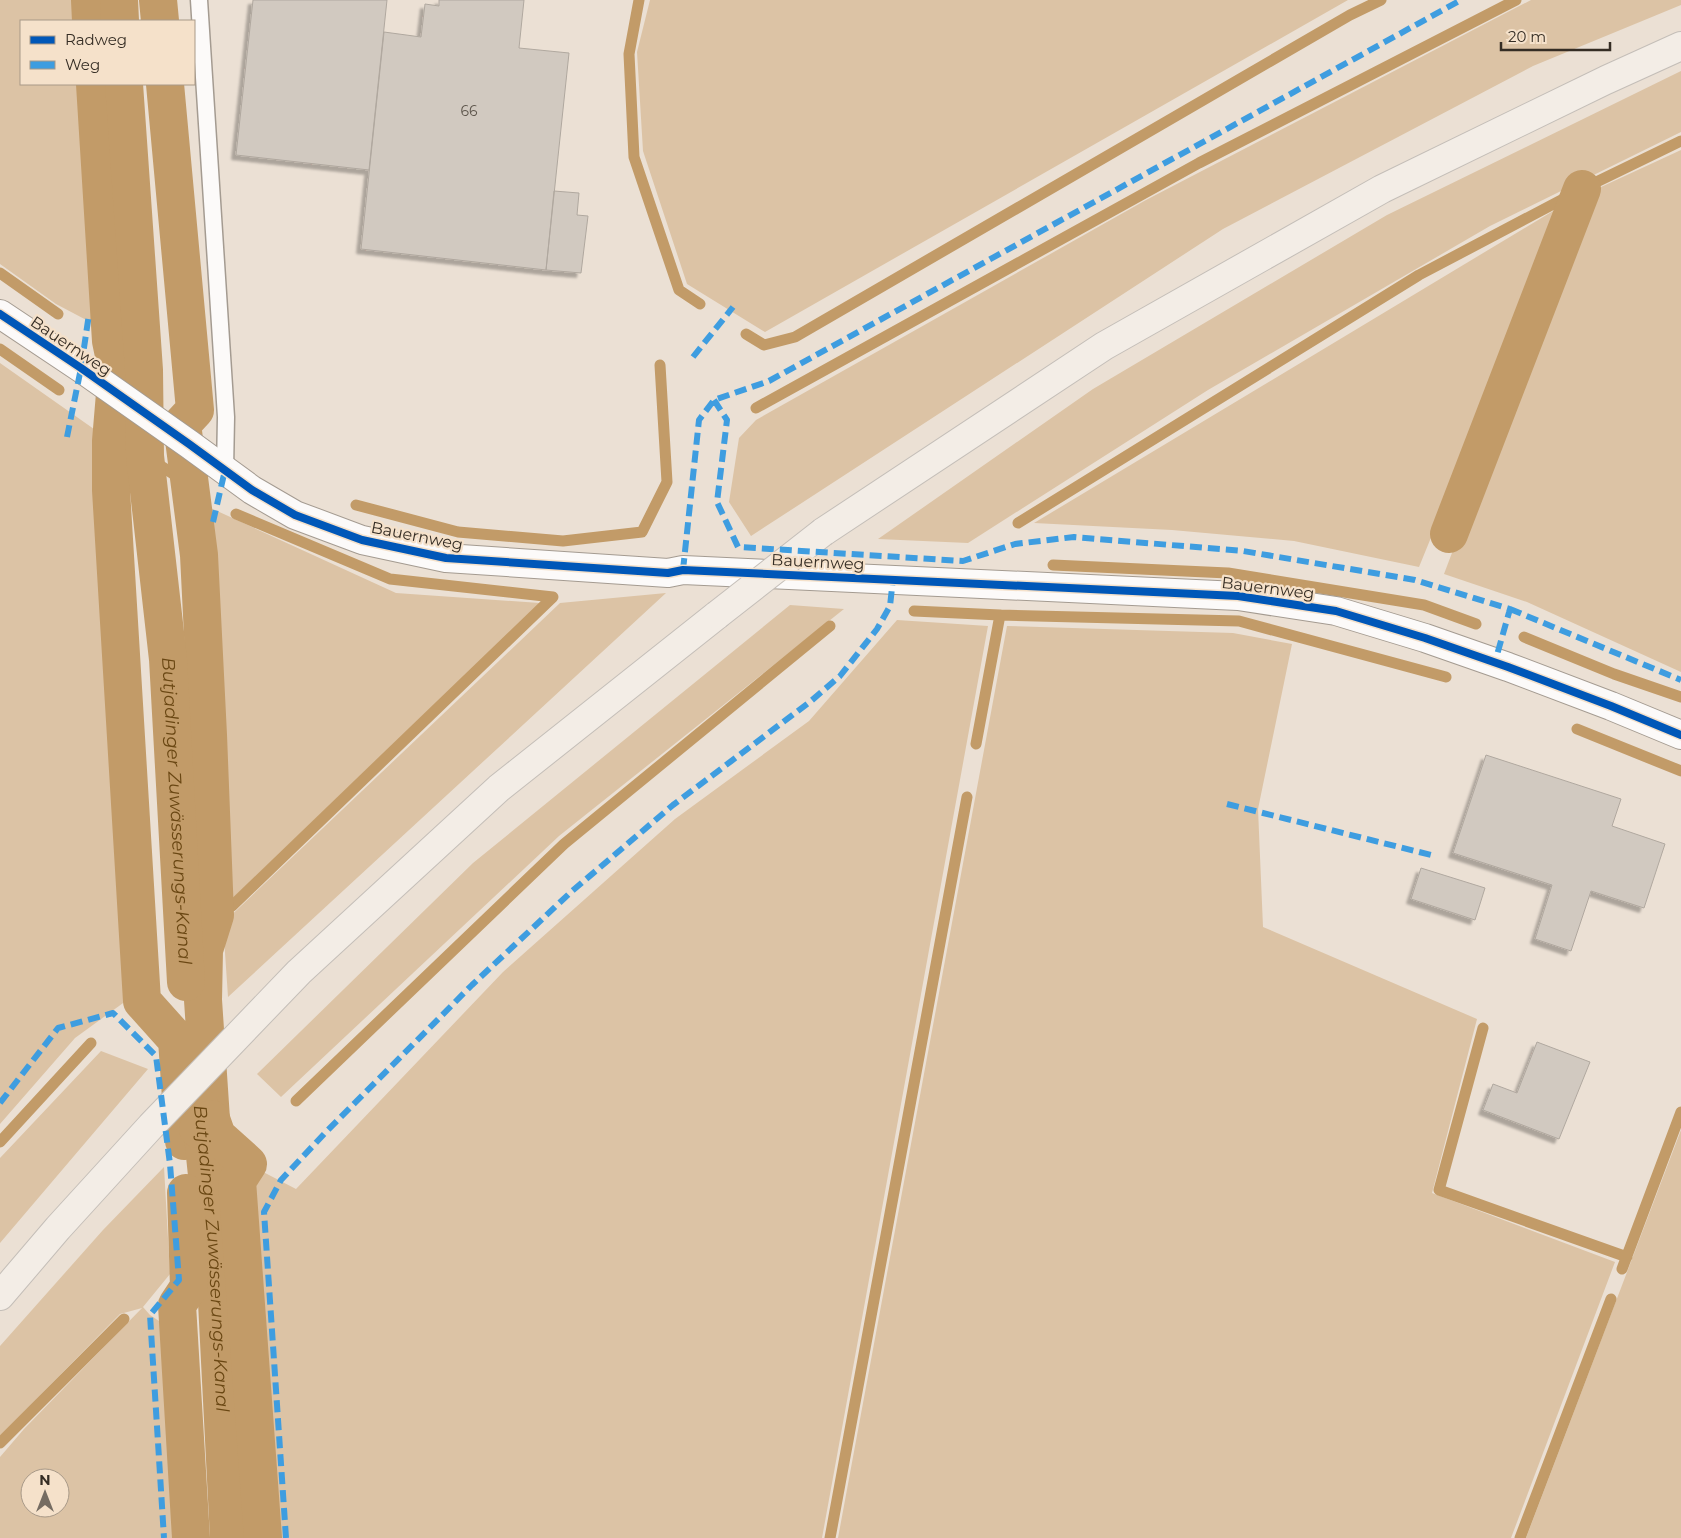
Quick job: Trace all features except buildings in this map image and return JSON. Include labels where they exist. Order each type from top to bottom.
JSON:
[{"type":"main road","points":[[0,1296],[58,1228],[151,1126],[299,972],[499,788],[823,532],[1113,341],[1382,189],[1606,80],[1681,46]]},
{"type":"street","name":"Bauernweg","points":[[0,314],[190,444],[252,490],[295,515],[362,540],[446,558],[668,573],[683,570],[1238,596],[1336,611],[1425,638],[1611,706],[1681,735]]},
{"type":"lane","points":[[199,0],[226,417],[225,470]]},
{"type":"shaded area","points":[[0,0],[90,0],[91,20],[20,20],[20,85],[95,85],[111,333],[56,304],[0,264]]},
{"type":"shaded area","points":[[650,0],[1348,0],[765,332],[687,284],[643,151],[637,52]]},
{"type":"shaded area","points":[[1531,0],[1681,0],[1681,5],[1533,66],[1223,229],[751,536],[729,502],[739,438],[756,420],[1146,200]]},
{"type":"shaded area","points":[[1681,71],[1681,132],[1490,226],[1208,390],[968,543],[878,539],[1093,389],[1387,215]]},
{"type":"shaded area","points":[[1681,150],[1681,672],[1527,602],[1444,574],[1588,193]]},
{"type":"shaded area","points":[[1568,202],[1419,567],[1294,541],[1172,530],[1034,523]]},
{"type":"shaded area","points":[[0,363],[111,441],[111,490],[142,1001],[130,998],[75,1038],[0,1124]]},
{"type":"shaded area","points":[[191,499],[396,593],[540,603],[215,915],[199,555]]},
{"type":"shaded area","points":[[666,593],[228,997],[223,923],[560,603]]},
{"type":"shaded area","points":[[790,605],[844,609],[559,836],[281,1097],[257,1074],[473,863]]},
{"type":"shaded area","points":[[897,620],[988,626],[822,1538],[263,1538],[237,1181],[248,1164],[296,1189],[503,972],[675,819],[809,721]]},
{"type":"shaded area","points":[[1007,626],[1233,633],[1292,644],[1258,809],[1263,927],[1477,1019],[1432,1193],[1615,1262],[1511,1538],[838,1538]]},
{"type":"shaded area","points":[[101,1051],[148,1069],[0,1243],[0,1158]]},
{"type":"shaded area","points":[[1681,1130],[1681,1538],[1526,1538]]},
{"type":"shaded area","points":[[164,1167],[170,1274],[143,1307],[150,1315],[162,1323],[177,1305],[191,1538],[0,1538],[0,1457],[24,1429],[142,1308],[120,1314],[0,1436],[0,1346],[103,1230]]},
{"type":"waterway","points":[[90,0],[91,20]]},
{"type":"waterway","name":"Butjadinger Zuwässerungs-Kanal","points":[[119,0],[120,20]]},
{"type":"waterway","points":[[158,0],[160,20]]},
{"type":"waterway","points":[[639,0],[629,54],[634,157],[679,290],[700,304]]},
{"type":"waterway","points":[[746,334],[764,345],[795,337],[1350,15],[1381,0]]},
{"type":"waterway","points":[[756,408],[1199,163],[1516,0]]},
{"type":"waterway","points":[[95,85],[111,341],[117,370],[111,441],[111,490],[142,1001],[177,1040],[184,1141],[211,1119],[203,1000],[204,950],[215,915],[199,555],[182,424],[195,410],[165,85]]},
{"type":"waterway","name":"Butjadinger Zuwässerungs-Kanal","points":[[124,85],[144,370],[145,456],[168,659],[186,982]]},
{"type":"waterway","points":[[1018,523],[1419,275],[1582,189],[1681,141]]},
{"type":"waterway","points":[[1449,534],[1582,189]]},
{"type":"waterway","points":[[0,273],[58,314]]},
{"type":"waterway","points":[[0,349],[59,390]]},
{"type":"waterway","points":[[356,505],[458,532],[563,541],[642,532],[667,482],[660,365]]},
{"type":"waterway","points":[[145,456],[194,487]]},
{"type":"waterway","points":[[232,906],[553,597],[390,579],[236,514]]},
{"type":"waterway","points":[[1053,565],[1228,573],[1424,605],[1476,624]]},
{"type":"waterway","points":[[914,611],[1239,621],[1446,677]]},
{"type":"waterway","points":[[976,744],[1000,615]]},
{"type":"waterway","points":[[296,1101],[564,844],[830,626]]},
{"type":"waterway","points":[[1524,637],[1614,674],[1681,697]]},
{"type":"waterway","points":[[1577,729],[1681,771]]},
{"type":"waterway","points":[[830,1538],[967,797]]},
{"type":"waterway","points":[[1483,1028],[1439,1190],[1627,1257]]},
{"type":"waterway","points":[[0,1142],[91,1043]]},
{"type":"waterway","name":"Butjadinger Zuwässerungs-Kanal","points":[[200,1107],[214,1243],[229,1538]]},
{"type":"waterway","points":[[1622,1269],[1681,1112]]},
{"type":"waterway","points":[[198,1129],[211,1119],[217,1136],[248,1164],[237,1181],[263,1538]]},
{"type":"waterway","points":[[186,1193],[189,1287],[177,1305],[191,1538]]},
{"type":"waterway","points":[[1520,1538],[1611,1299]]},
{"type":"waterway","points":[[0,1443],[124,1319]]},
{"type":"marked path","points":[[683,570],[699,420],[714,400],[769,381],[1461,0]]},
{"type":"marked path","points":[[693,357],[733,307]]},
{"type":"marked path","points":[[67,437],[81,368],[89,314]]},
{"type":"marked path","points":[[714,400],[727,420],[717,502],[738,547],[963,561],[1015,544],[1074,537],[1243,551],[1415,580],[1510,609],[1495,662]]},
{"type":"marked path","points":[[213,522],[225,470]]},
{"type":"marked path","points":[[286,1538],[264,1212],[281,1180],[472,985],[571,892],[673,805],[811,701],[840,676],[877,629],[890,606],[893,579]]},
{"type":"marked path","points":[[1510,609],[1681,680]]},
{"type":"marked path","points":[[1227,804],[1435,856]]},
{"type":"marked path","points":[[0,1103],[58,1028],[113,1013],[156,1056],[170,1164],[179,1280],[150,1315],[164,1538]]},
{"type":"cycle path","points":[[0,314],[81,368],[252,490],[295,515],[362,540],[446,558],[668,573],[683,570],[1238,596],[1336,611],[1425,638],[1611,706],[1681,735]]}]
